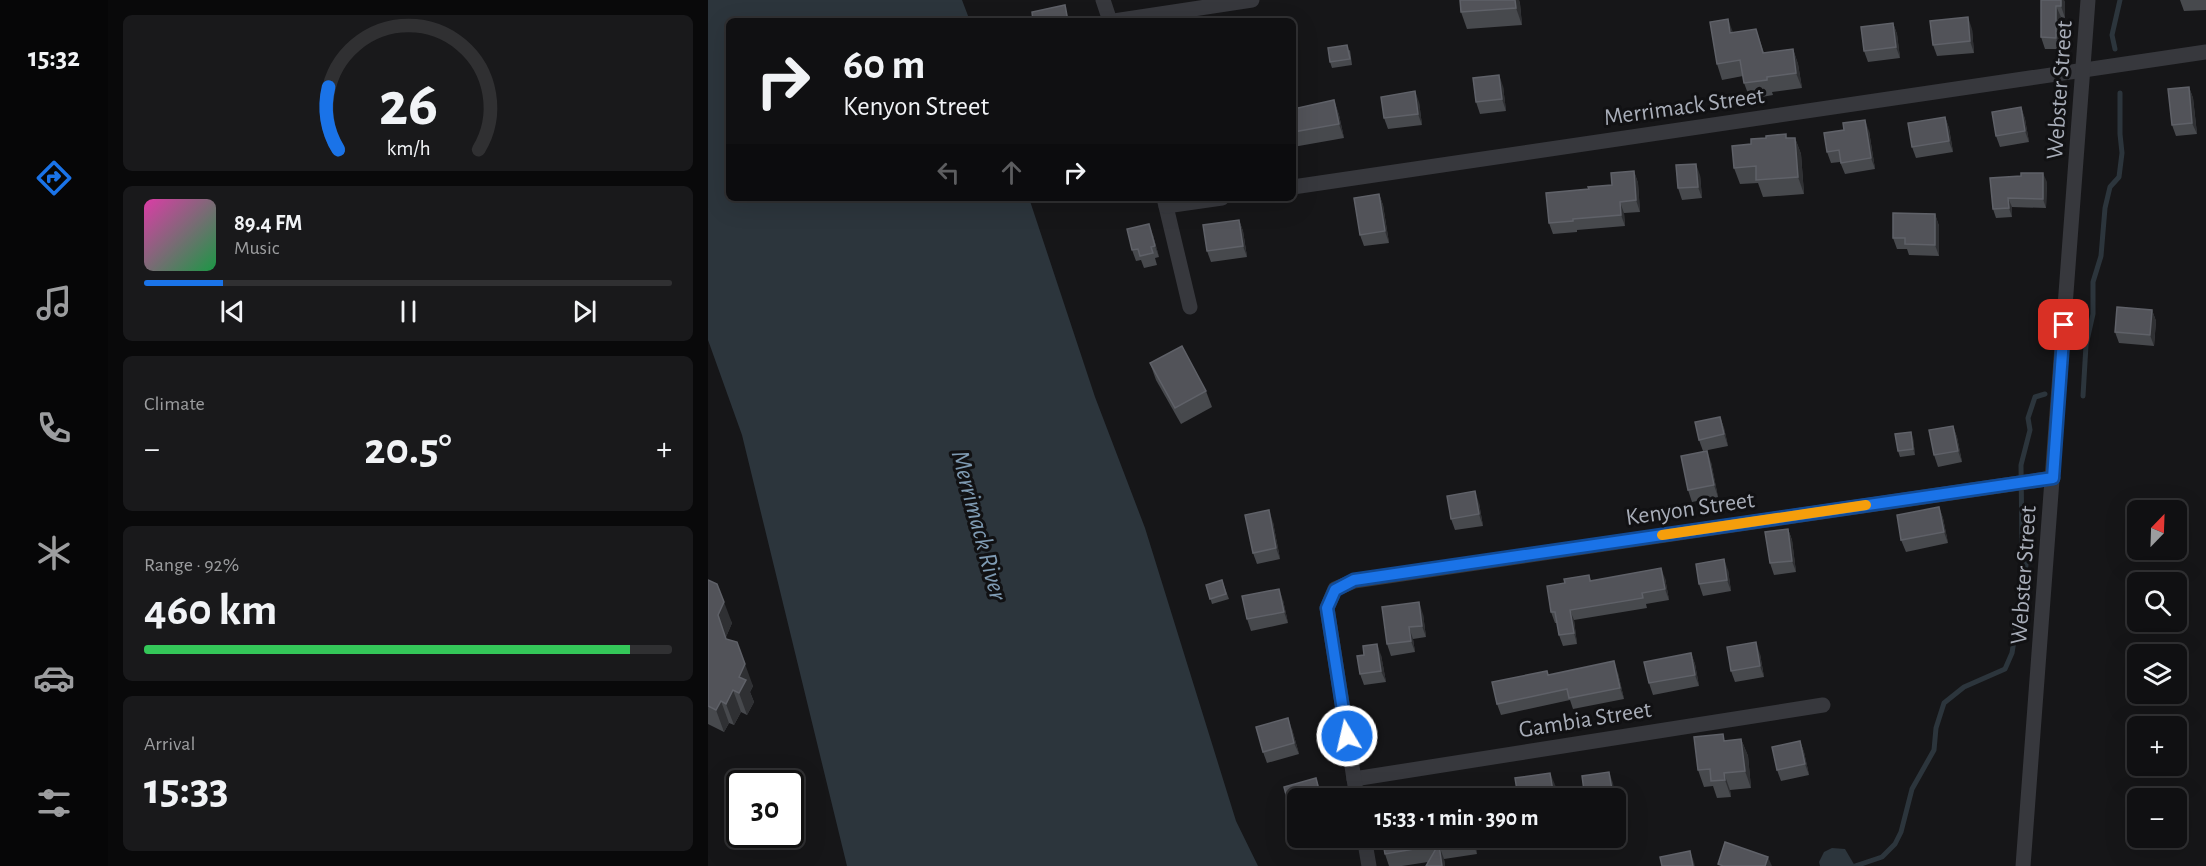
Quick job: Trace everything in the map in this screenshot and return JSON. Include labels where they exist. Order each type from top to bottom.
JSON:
[{"type":"street","points":[[1103,0],[1109,18]]},
{"type":"street","points":[[1134,18],[1252,0]]},
{"type":"street","name":"Webster Street","points":[[2023,866],[2088,0]]},
{"type":"street","name":"Merrimack Street","points":[[1296,187],[2206,51]]},
{"type":"street","points":[[1165,202],[1190,307]]},
{"type":"street","name":"Kenyon Street","points":[[1354,779],[1327,608],[1335,590],[1354,580],[2053,478]]},
{"type":"street","name":"Gambia Street","points":[[1354,779],[1822,705]]},
{"type":"street","points":[[1354,779],[1356,788]]},
{"type":"street","points":[[1366,848],[1369,866]]},
{"type":"water","name":"Merrimack River","points":[[708,0],[962,0],[969,18],[726,18],[726,201],[1030,201],[1095,397],[1145,528],[1236,821],[1258,866],[847,866],[742,435],[708,340]]},
{"type":"water","points":[[1832,848],[1845,849],[1855,866],[1820,866],[1819,862],[1824,852]]},
{"type":"building","points":[[1460,0],[1515,0],[1516,8],[1461,12]]},
{"type":"building","points":[[2041,0],[2061,0],[2061,6],[2056,6],[2056,38],[2041,37]]},
{"type":"building","points":[[1065,5],[1067,18],[1033,18],[1032,12]]},
{"type":"building","points":[[1968,17],[1970,41],[1933,45],[1930,21]]},
{"type":"building","points":[[1728,19],[1730,33],[1756,29],[1763,53],[1793,49],[1796,73],[1744,83],[1740,60],[1717,64],[1710,22]]},
{"type":"building","points":[[1893,23],[1896,47],[1864,51],[1861,27]]},
{"type":"building","points":[[1347,45],[1350,59],[1330,62],[1328,48]]},
{"type":"building","points":[[1499,75],[1502,99],[1476,102],[1473,78]]},
{"type":"building","points":[[2189,87],[2192,123],[2172,125],[2168,89]]},
{"type":"building","points":[[1415,91],[1418,114],[1384,118],[1381,97]]},
{"type":"building","points":[[1334,100],[1339,124],[1296,131],[1296,108]]},
{"type":"building","points":[[2021,107],[2025,131],[1996,136],[1992,112]]},
{"type":"building","points":[[1945,117],[1949,141],[1912,147],[1908,123]]},
{"type":"building","points":[[1865,120],[1871,158],[1841,163],[1839,150],[1827,152],[1824,133],[1844,130],[1843,123]]},
{"type":"building","points":[[1786,134],[1786,138],[1795,138],[1798,177],[1756,180],[1756,166],[1734,168],[1732,146],[1751,144],[1751,139]]},
{"type":"building","points":[[1696,164],[1698,187],[1678,188],[1676,165]]},
{"type":"building","points":[[1634,171],[1636,200],[1620,202],[1621,215],[1549,223],[1546,193],[1612,185],[1611,173]]},
{"type":"building","points":[[2021,173],[2043,173],[2043,199],[2008,198],[2009,208],[1993,209],[1990,178],[2021,176]]},
{"type":"building","points":[[1379,194],[1385,231],[1360,235],[1354,198]]},
{"type":"building","points":[[1893,213],[1935,214],[1935,245],[1905,244],[1905,238],[1893,238]]},
{"type":"building","points":[[1239,220],[1243,246],[1207,251],[1203,225]]},
{"type":"building","points":[[1149,224],[1155,246],[1151,247],[1153,253],[1140,256],[1138,249],[1132,250],[1127,229]]},
{"type":"building","points":[[2117,307],[2152,310],[2150,335],[2115,332]]},
{"type":"building","points":[[1182,346],[1206,391],[1175,408],[1150,363]]},
{"type":"building","points":[[1720,417],[1724,434],[1699,440],[1695,422]]},
{"type":"building","points":[[1953,426],[1958,451],[1934,455],[1929,430]]},
{"type":"building","points":[[1911,432],[1913,449],[1898,451],[1895,434]]},
{"type":"building","points":[[1707,451],[1714,485],[1688,490],[1681,456]]},
{"type":"building","points":[[1475,491],[1479,514],[1451,519],[1447,496]]},
{"type":"building","points":[[1939,507],[1944,532],[1901,540],[1897,515]]},
{"type":"building","points":[[1269,510],[1276,548],[1253,553],[1245,515]]},
{"type":"building","points":[[1788,529],[1792,561],[1770,563],[1765,532]]},
{"type":"building","points":[[1724,559],[1727,580],[1699,584],[1696,564]]},
{"type":"building","points":[[1661,568],[1665,589],[1642,593],[1643,598],[1570,610],[1574,633],[1559,635],[1555,612],[1551,612],[1547,586],[1565,583],[1564,579],[1589,575],[1590,581]]},
{"type":"building","points":[[708,580],[717,584],[724,602],[718,615],[726,639],[737,642],[745,664],[739,677],[746,680],[739,693],[733,690],[726,704],[721,701],[716,710],[708,706]]},
{"type":"building","points":[[1222,580],[1226,594],[1210,599],[1206,585]]},
{"type":"building","points":[[1279,589],[1284,612],[1247,619],[1242,596]]},
{"type":"building","points":[[1419,602],[1422,626],[1409,627],[1411,641],[1387,644],[1382,607]]},
{"type":"building","points":[[1756,642],[1760,666],[1731,671],[1727,647]]},
{"type":"building","points":[[1377,644],[1381,671],[1360,674],[1357,656],[1364,655],[1363,646]]},
{"type":"building","points":[[1691,653],[1695,675],[1649,683],[1644,662]]},
{"type":"building","points":[[1614,661],[1620,688],[1569,698],[1567,689],[1497,704],[1492,682],[1547,671],[1548,675]]},
{"type":"building","points":[[1288,718],[1294,743],[1263,752],[1256,727]]},
{"type":"building","points":[[1723,734],[1724,741],[1741,739],[1745,771],[1724,773],[1725,780],[1711,781],[1710,769],[1698,770],[1694,737]]},
{"type":"building","points":[[1800,741],[1805,764],[1777,770],[1772,747]]},
{"type":"building","points":[[1609,772],[1612,788],[1584,788],[1582,776]]},
{"type":"building","points":[[1550,773],[1552,788],[1517,788],[1515,778]]},
{"type":"building","points":[[1316,778],[1318,788],[1287,788],[1287,798],[1284,787]]},
{"type":"building","points":[[1725,842],[1768,857],[1765,866],[1718,864]]},
{"type":"building","points":[[1384,848],[1420,848],[1385,854]]},
{"type":"building","points":[[1436,848],[1439,848],[1442,866],[1426,866]]},
{"type":"building","points":[[1690,851],[1693,866],[1662,866],[1660,857]]},
{"type":"waterway","points":[[2115,49],[2112,35],[2120,0]]},
{"type":"waterway","points":[[2083,396],[2086,345],[2093,314],[2093,282],[2101,256],[2105,208],[2110,187],[2119,177],[2122,153],[2120,93]]},
{"type":"waterway","points":[[1855,866],[1882,857],[1895,844],[1901,832],[1912,789],[1934,750],[1936,728],[1944,703],[1964,687],[2005,669],[2012,653],[2026,565],[2022,547],[2021,465],[2030,430],[2028,418],[2035,397],[2045,394]]},
{"type":"slow traffic","points":[[1662,535],[1866,505]]},
{"type":"route","points":[[1347,736],[1327,608],[1335,590],[1354,580],[2053,478],[2064,325]]}]
